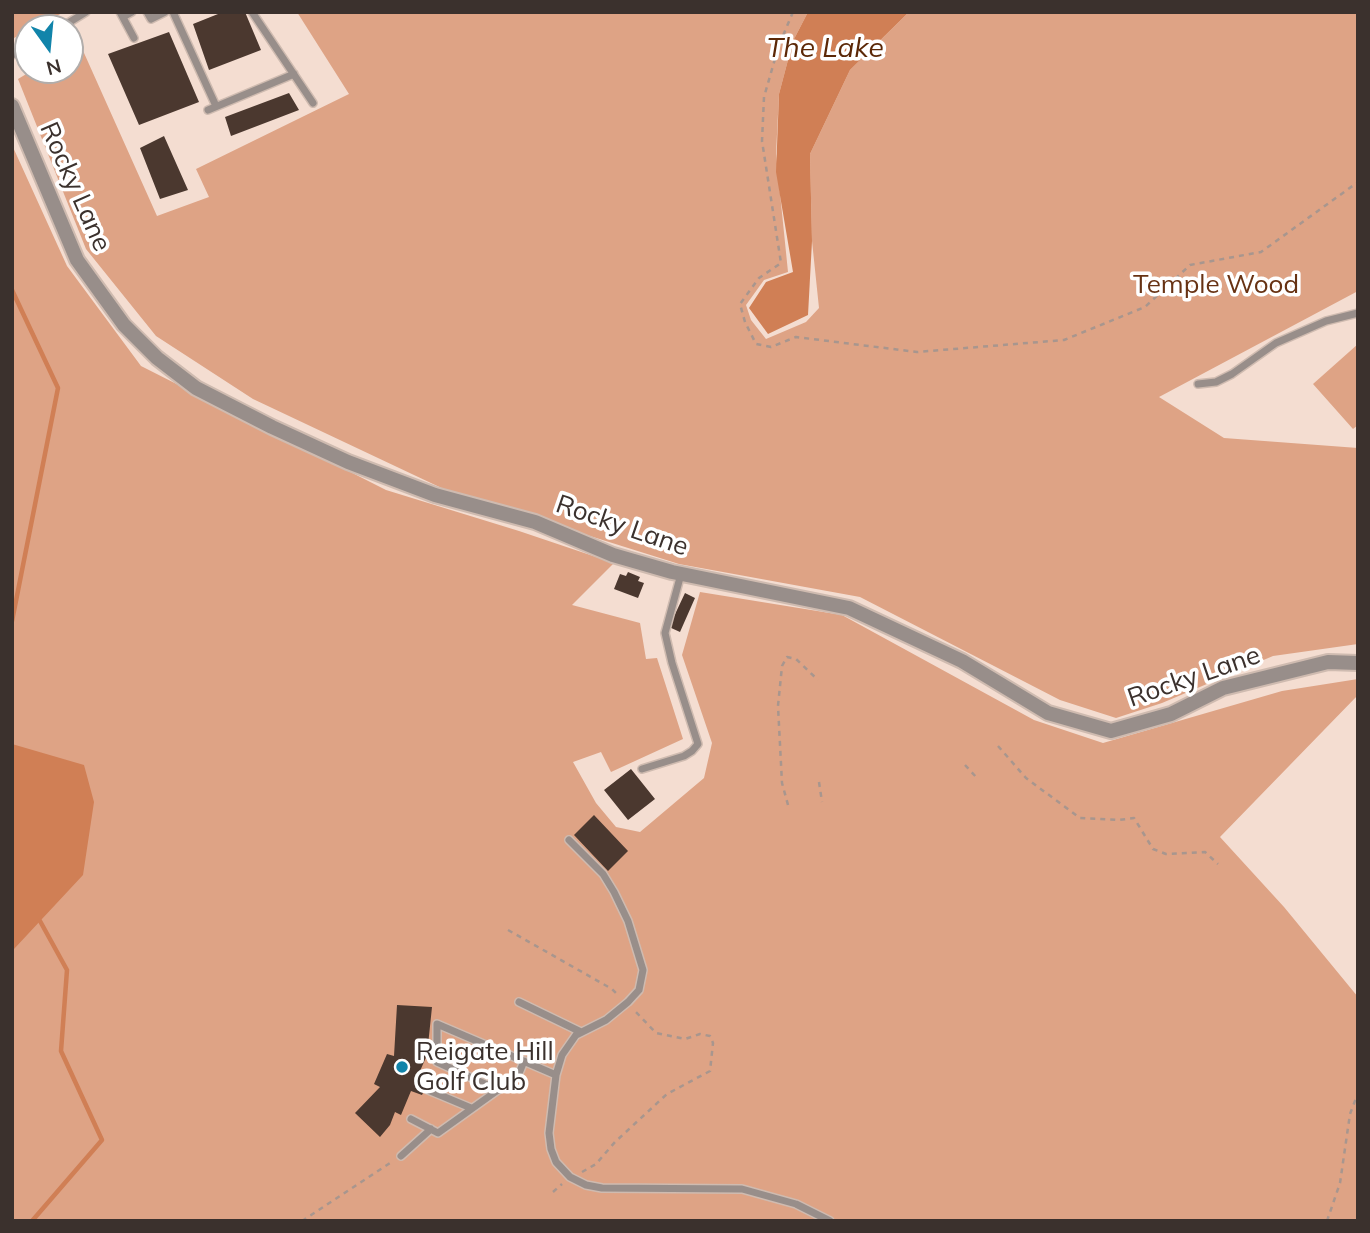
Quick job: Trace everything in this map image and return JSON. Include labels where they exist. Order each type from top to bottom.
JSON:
[{"type":"street","name":"Rocky Lane","points":[[12,106],[77,260],[124,324],[157,358],[196,388],[338,457],[435,495],[535,522],[613,555],[681,574],[849,608],[962,661],[1048,713],[1111,731],[1171,714],[1223,688],[1328,662],[1358,663]]},
{"type":"lane","points":[[132,12],[121,15],[134,38]]},
{"type":"lane","points":[[147,12],[151,19],[165,12]]},
{"type":"lane","points":[[173,12],[216,106]]},
{"type":"lane","points":[[252,12],[313,103]]},
{"type":"lane","points":[[208,110],[294,74]]},
{"type":"lane","points":[[1198,384],[1216,382],[1276,343],[1325,321],[1358,313]]},
{"type":"lane","points":[[642,769],[684,756],[698,744],[665,633],[681,574]]},
{"type":"lane","points":[[569,839],[603,874],[628,921],[643,970],[639,990],[627,1003],[606,1020],[576,1035],[562,1055],[556,1075],[549,1133],[556,1162],[570,1177],[586,1185],[602,1188],[742,1189],[796,1204],[830,1221]]},
{"type":"lane","points":[[519,1002],[581,1032]]},
{"type":"lane","points":[[498,1090],[437,1062],[438,1024],[556,1075]]},
{"type":"lane","points":[[411,1119],[438,1133],[498,1090],[520,1071],[524,1061]]},
{"type":"lane","points":[[428,1090],[471,1108]]},
{"type":"lane","points":[[401,1156],[430,1129]]},
{"type":"path","points":[[793,12],[779,45],[764,97],[762,141],[780,263],[759,278],[740,304],[745,323],[756,344],[771,347],[796,337],[917,352],[1064,340],[1145,307],[1190,265],[1261,252],[1358,182]]},
{"type":"path","points":[[788,805],[782,783],[778,705],[782,666],[787,657],[796,659],[818,680]]},
{"type":"path","points":[[998,746],[1026,778],[1080,818],[1134,818],[1153,849],[1166,853],[1205,852],[1218,864]]},
{"type":"path","points":[[965,765],[977,778]]},
{"type":"path","points":[[819,782],[821,802]]},
{"type":"path","points":[[508,930],[612,989],[656,1033],[685,1038],[700,1034],[710,1036],[713,1043],[710,1072],[667,1094],[615,1142],[592,1168],[570,1177],[552,1192]]},
{"type":"path","points":[[1327,1221],[1340,1183],[1350,1114],[1358,1093]]},
{"type":"path","points":[[302,1221],[401,1156]]},
{"type":"green space","points":[[12,12],[64,12],[14,14],[12,39]]},
{"type":"green space","name":"Temple Wood","points":[[297,12],[808,12],[793,41],[779,94],[776,154],[788,272],[764,280],[746,305],[751,320],[766,339],[806,322],[819,308],[812,241],[810,154],[850,70],[909,12],[1358,12],[1358,291],[1159,397],[1224,438],[1358,448],[1358,644],[1273,656],[1162,703],[1116,718],[1060,700],[860,597],[679,564],[450,492],[253,399],[156,336],[86,249],[20,84],[84,84],[84,53],[157,216],[209,197],[196,169],[349,94]]},
{"type":"green space","name":"Reigate Hill Golf Club","points":[[12,145],[67,266],[141,366],[386,490],[614,563],[572,605],[640,623],[646,659],[657,658],[683,739],[611,772],[601,752],[573,762],[596,803],[616,827],[640,832],[704,778],[712,743],[682,655],[700,592],[842,615],[1034,720],[1103,743],[1282,691],[1358,679],[1358,695],[1220,837],[1284,907],[1358,997],[1358,1221],[12,1221]]},
{"type":"green space","points":[[1358,344],[1358,425],[1353,429],[1313,384]]},
{"type":"water","name":"The Lake","points":[[808,12],[909,12],[850,70],[810,154],[812,241],[808,315],[768,334],[749,308],[766,282],[793,272],[776,172],[779,94],[793,41]]},
{"type":"water","points":[[12,744],[84,765],[94,802],[83,875],[14,949]]},
{"type":"building","points":[[223,12],[245,12],[261,50],[209,70],[193,24]]},
{"type":"building","points":[[169,32],[199,102],[139,125],[108,54]]},
{"type":"building","points":[[289,93],[299,110],[231,136],[225,117]]},
{"type":"building","points":[[164,136],[188,190],[160,199],[140,148]]},
{"type":"building","points":[[628,572],[640,577],[638,581],[644,583],[638,598],[614,589],[620,574],[626,576]]},
{"type":"building","points":[[685,593],[695,598],[680,632],[669,627]]},
{"type":"building","points":[[631,769],[655,799],[628,820],[604,790]]},
{"type":"building","points":[[594,815],[628,851],[608,871],[574,835]]},
{"type":"building","name":"Reigate Hill Golf Club","points":[[397,1005],[432,1007],[427,1055],[417,1078],[428,1082],[422,1095],[411,1091],[401,1115],[395,1112],[390,1125],[380,1137],[355,1113],[380,1087],[374,1084],[387,1054],[394,1056]]},
{"type":"waterway","points":[[12,290],[58,388],[12,621]]},
{"type":"waterway","points":[[32,1221],[102,1140],[61,1051],[67,970],[40,921]]},
{"type":"place","name":"Reigate Hill Golf Club","points":[[402,1067]]}]
